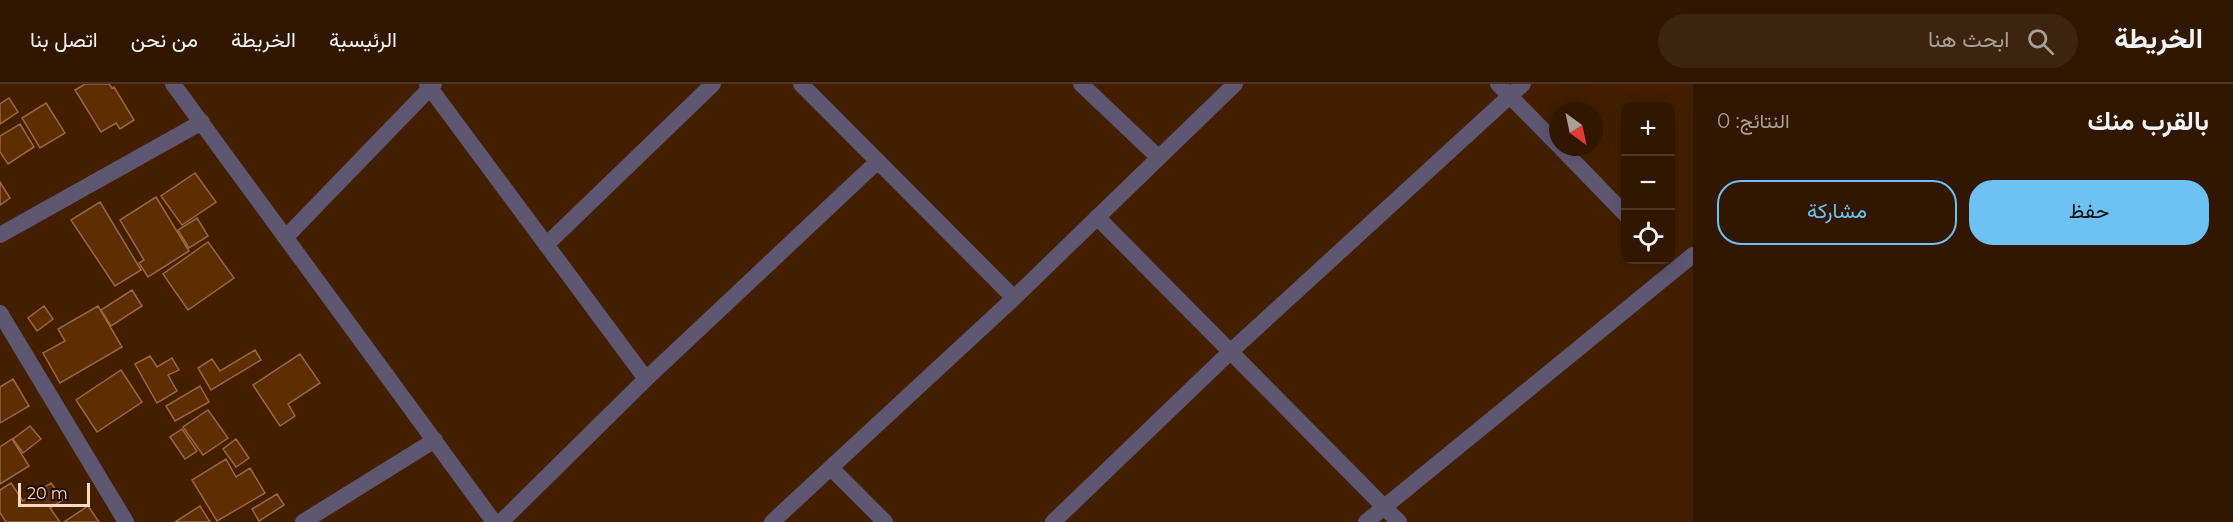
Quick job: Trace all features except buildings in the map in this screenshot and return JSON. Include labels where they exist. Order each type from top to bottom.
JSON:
[{"type":"street","points":[[173,84],[494,522]]},
{"type":"street","points":[[546,245],[713,84]]},
{"type":"street","points":[[801,84],[1014,298]]},
{"type":"street","points":[[1081,84],[1158,157]]},
{"type":"street","points":[[772,522],[1014,298],[1235,84]]},
{"type":"street","points":[[1053,522],[1504,90],[1523,84]]},
{"type":"street","points":[[286,237],[430,85],[646,379]]},
{"type":"street","points":[[1504,90],[1549,136]]},
{"type":"street","points":[[0,235],[202,122]]},
{"type":"street","points":[[1569,156],[1622,210]]},
{"type":"street","points":[[501,522],[646,379],[878,161]]},
{"type":"street","points":[[1097,217],[1229,353],[1399,522]]},
{"type":"street","points":[[1675,263],[1693,255]]},
{"type":"street","points":[[1366,522],[1673,264]]},
{"type":"street","points":[[0,313],[126,522]]},
{"type":"street","points":[[303,522],[435,440]]},
{"type":"street","points":[[831,468],[885,522]]}]
